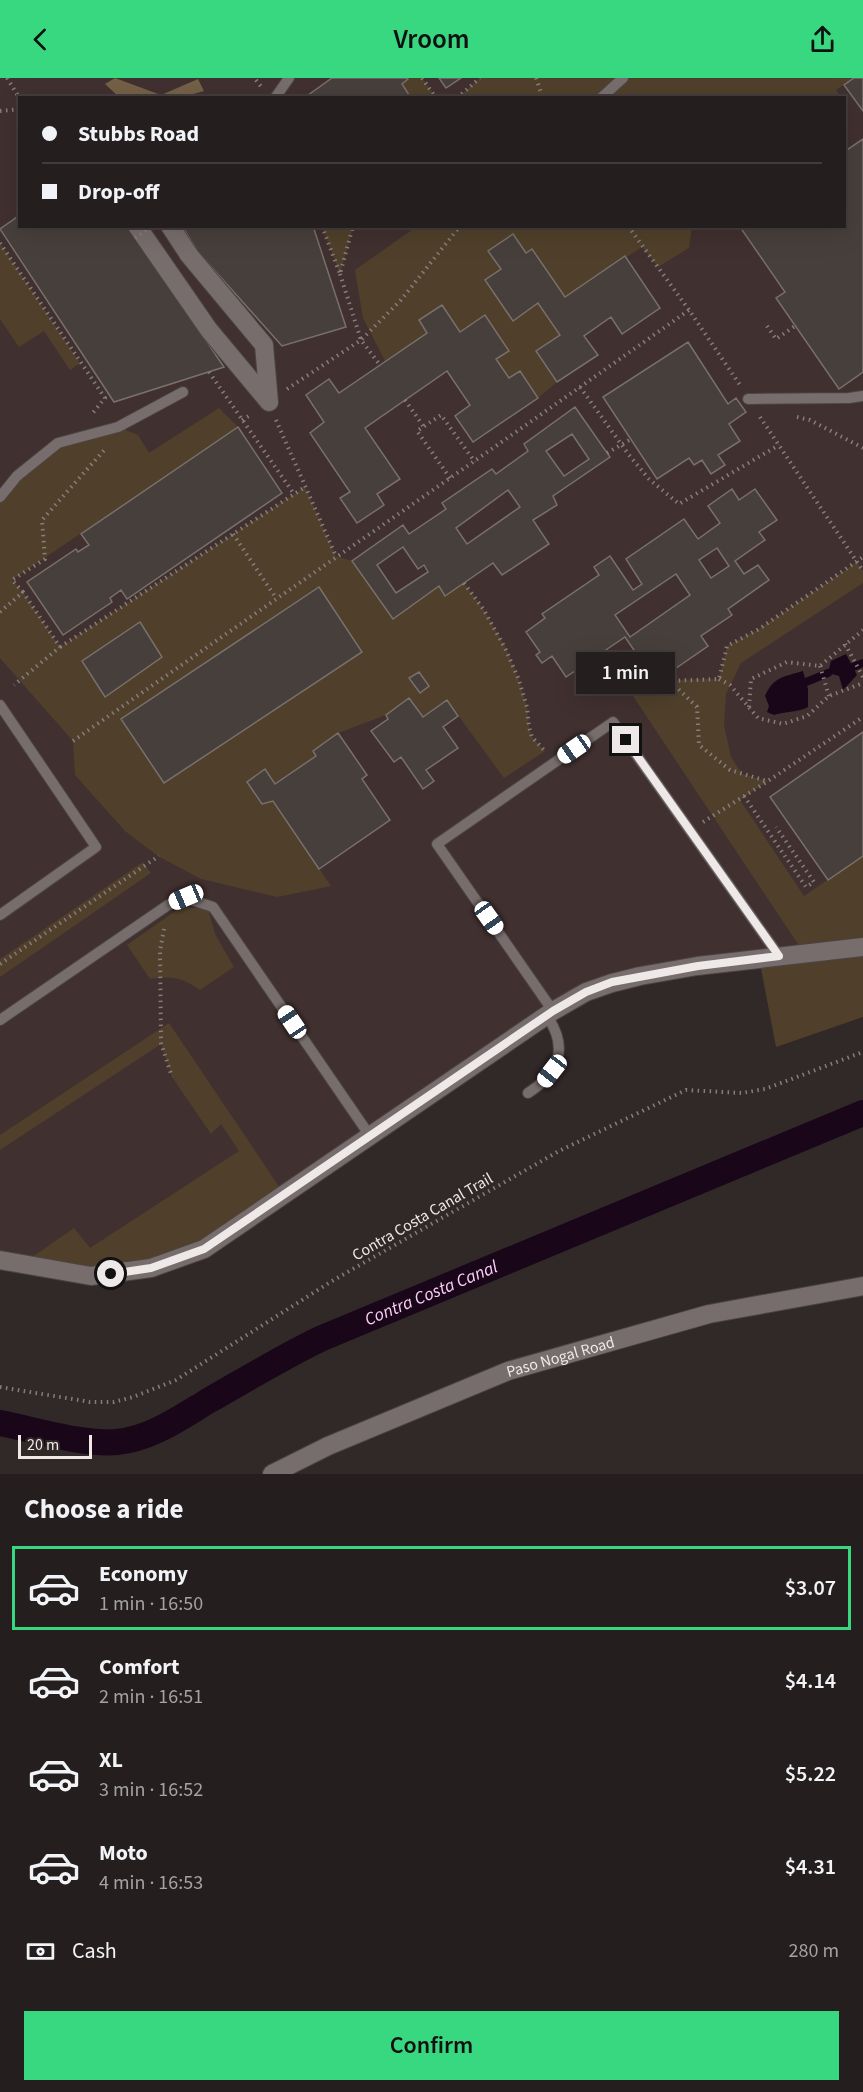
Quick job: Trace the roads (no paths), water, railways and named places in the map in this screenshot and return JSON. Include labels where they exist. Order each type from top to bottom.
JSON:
[{"type":"street","points":[[136,232],[176,282],[209,330],[269,402],[264,345],[189,255],[171,228]]},
{"type":"street","points":[[176,282],[189,255]]},
{"type":"street","points":[[0,1260],[91,1276],[151,1268],[204,1249],[550,1014],[586,992],[612,982],[698,966],[863,947]]},
{"type":"street","name":"Paso Nogal Road","points":[[272,1474],[328,1446],[508,1371],[709,1314],[863,1286]]},
{"type":"lane","points":[[276,96],[289,78]]},
{"type":"lane","points":[[603,96],[623,78]]},
{"type":"lane","points":[[0,497],[17,476],[58,443],[118,427],[183,392]]},
{"type":"lane","points":[[748,399],[863,396]]},
{"type":"lane","points":[[0,705],[96,847],[0,915]]},
{"type":"lane","points":[[528,1093],[542,1084],[552,1071],[559,1054],[560,1040],[550,1014],[437,844],[613,722],[779,956]]},
{"type":"lane","points":[[0,1020],[168,905],[186,897],[213,907],[370,1136]]},
{"type":"waterway","points":[[853,667],[863,663]]},
{"type":"waterway","points":[[806,682],[828,673]]},
{"type":"waterway","name":"Contra Costa Canal","points":[[0,1423],[89,1441],[117,1442],[141,1437],[176,1421],[263,1369],[320,1339],[863,1113]]}]
